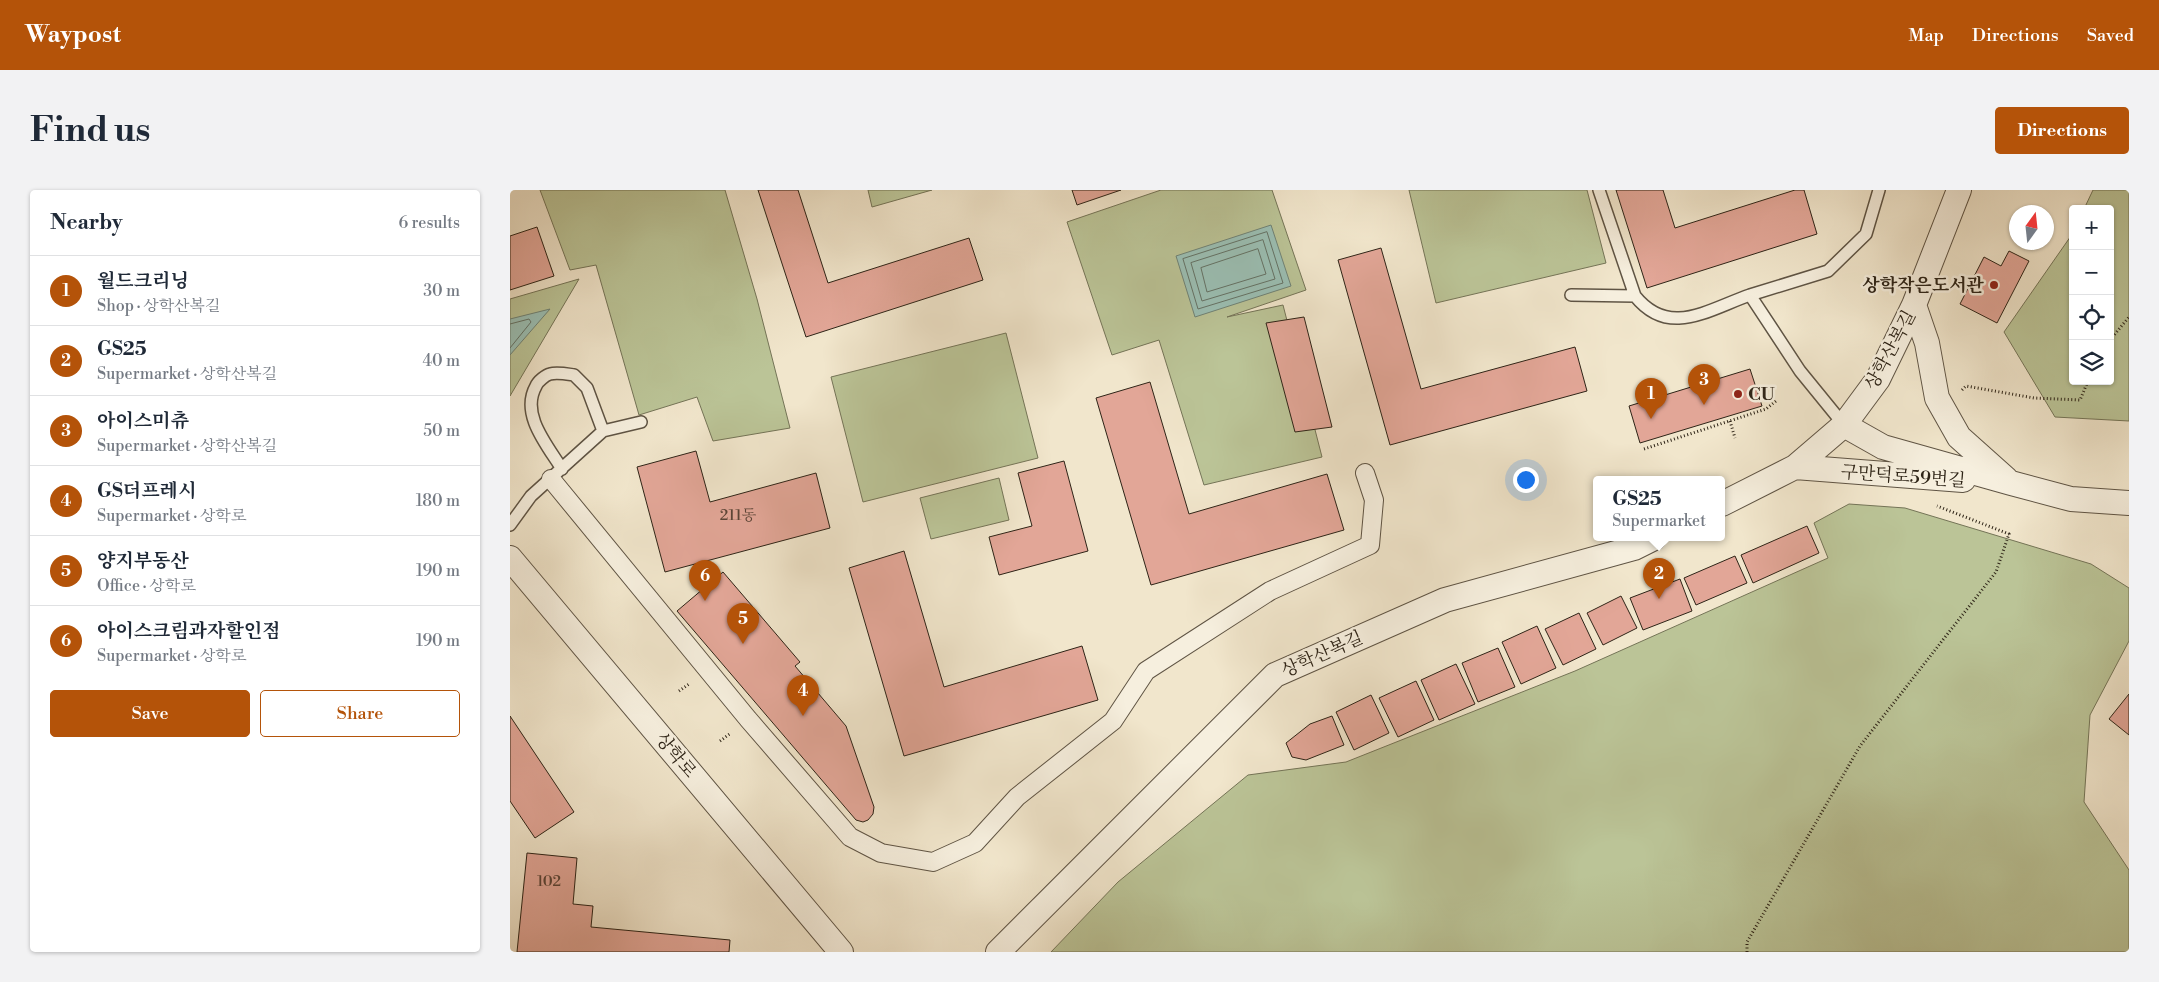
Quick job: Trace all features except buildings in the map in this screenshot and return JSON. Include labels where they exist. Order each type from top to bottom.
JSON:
[{"type":"street","name":"상학산복길","points":[[1725,502],[1795,467],[1844,425],[1878,379],[1914,305],[1959,190]]},
{"type":"street","name":"구만덕로59번길","points":[[1914,305],[1927,342],[1938,398],[1959,437],[2011,483]]},
{"type":"street","name":"구만덕로59번길","points":[[1844,425],[1883,447],[2011,483],[2071,499],[2129,503]]},
{"type":"street","name":"구만덕로59번길","points":[[1795,467],[2011,483]]},
{"type":"street","points":[[556,474],[748,719],[850,837],[881,852],[933,862],[974,844],[1017,797],[1113,721],[1146,671],[1270,591],[1370,545],[1374,500],[1366,473]]},
{"type":"street","name":"상학산복길","points":[[998,952],[1275,675],[1445,600],[1634,548],[1648,541]]},
{"type":"street","name":"상학로","points":[[510,558],[841,952]]},
{"type":"lane","points":[[1599,190],[1635,296],[1646,309],[1668,319],[1686,318],[1750,295],[1828,271],[1866,234],[1879,190]]},
{"type":"lane","points":[[1571,295],[1635,296]]},
{"type":"lane","points":[[1750,295],[1800,371],[1844,425]]},
{"type":"lane","points":[[556,474],[530,411],[530,396],[537,382],[550,374],[574,375],[587,388],[603,431]]},
{"type":"lane","points":[[510,525],[531,496],[603,431],[641,422]]},
{"type":"path","points":[[2114,335],[2129,317]]},
{"type":"path","points":[[1960,392],[1966,386],[2034,398],[2080,400],[2086,385]]},
{"type":"path","points":[[1644,449],[1766,409],[1776,401]]},
{"type":"path","points":[[1730,421],[1735,438]]},
{"type":"path","points":[[1746,952],[1747,942],[1860,746],[1996,572],[2009,534],[1929,503]]},
{"type":"green space","points":[[540,190],[725,190],[757,299],[790,428],[713,441],[697,397],[639,415],[596,265],[570,270]]},
{"type":"green space","points":[[868,190],[932,190],[872,207]]},
{"type":"green space","points":[[1161,190],[1272,190],[1306,290],[1227,317],[1283,305],[1322,457],[1204,485],[1159,340],[1112,355],[1067,222]]},
{"type":"green space","points":[[1409,190],[1587,190],[1606,263],[1436,303]]},
{"type":"green space","points":[[2093,190],[2129,190],[2129,421],[2055,417],[2004,332],[2069,239],[2069,385],[2114,385],[2114,205],[2086,205]]},
{"type":"green space","points":[[579,279],[510,396],[510,299]]},
{"type":"green space","points":[[1006,333],[1038,458],[863,502],[831,377]]},
{"type":"green space","points":[[999,478],[1009,520],[931,539],[920,498]]},
{"type":"green space","points":[[1849,504],[1905,508],[2091,564],[2129,588],[2129,641],[2090,715],[2084,802],[2129,870],[2129,952],[1051,952],[1118,882],[1248,775],[1346,762],[1575,671],[1828,558],[1814,523]]},
{"type":"water","points":[[1271,225],[1291,286],[1195,317],[1176,256]]},
{"type":"water","points":[[550,309],[510,355],[510,319]]},
{"type":"place","name":"상학작은도서관","points":[[1994,285]]},
{"type":"place","name":"CU","points":[[1738,394]]},
{"type":"place","name":"아이스미츄","points":[[1704,405]]},
{"type":"place","name":"월드크리닝","points":[[1651,419]]},
{"type":"place","name":"GS25","points":[[1659,599]]},
{"type":"place","name":"아이스크림과자할인점","points":[[705,601]]},
{"type":"place","name":"양지부동산","points":[[743,644]]},
{"type":"place","name":"GS더프레시","points":[[803,716]]}]
